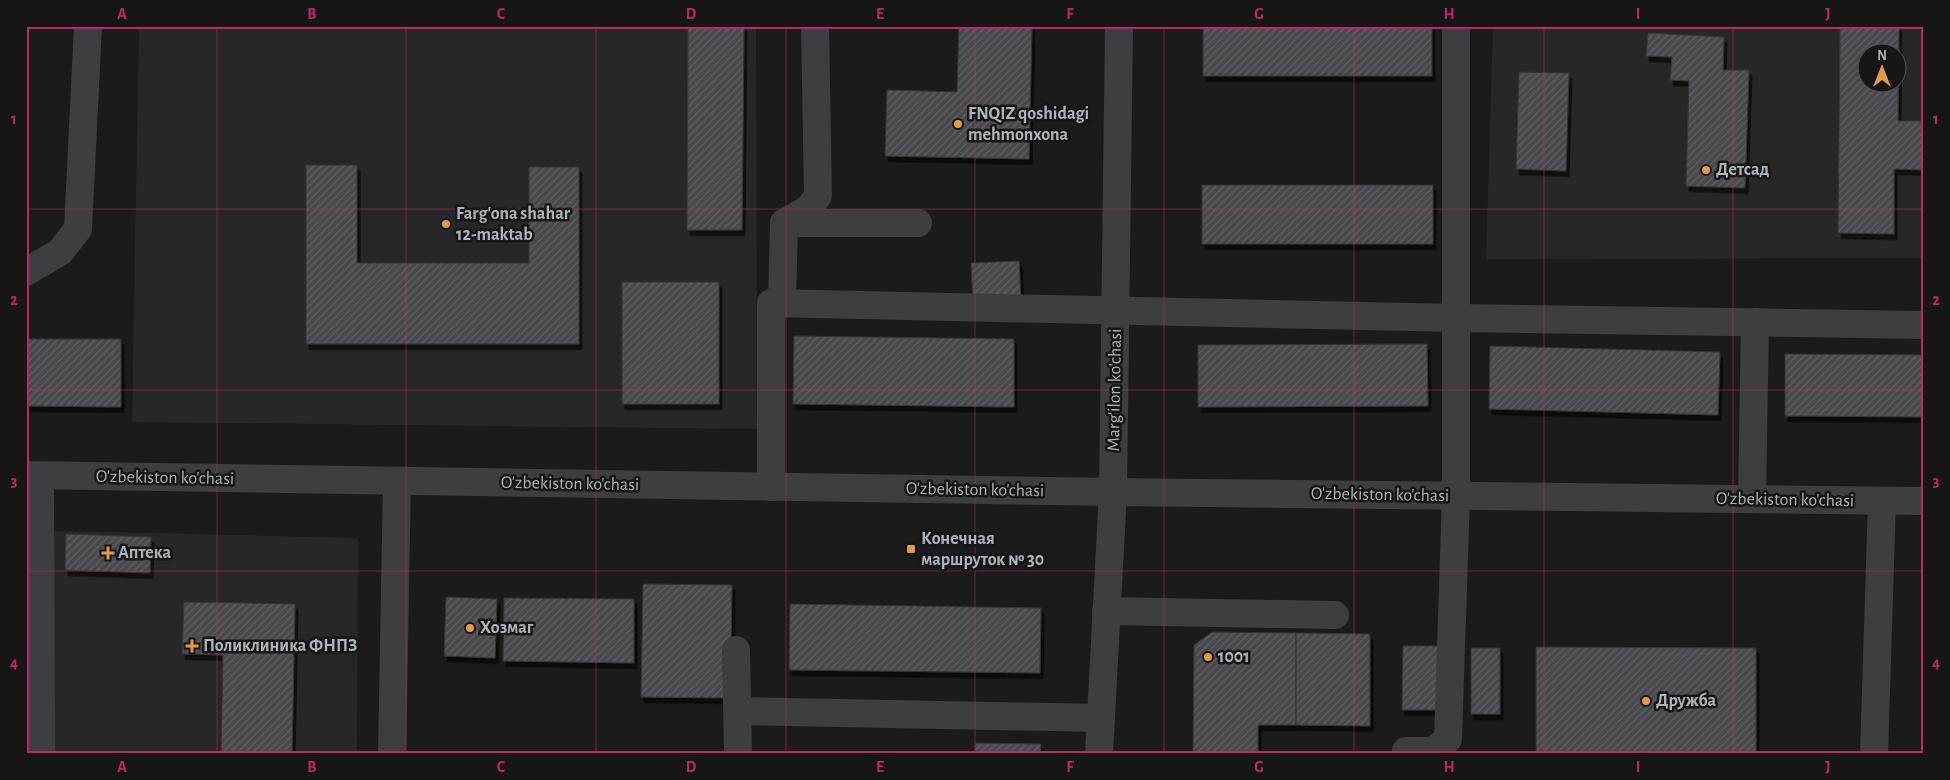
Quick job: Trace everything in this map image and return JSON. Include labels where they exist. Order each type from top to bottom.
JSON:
[{"type":"street","points":[[26,272],[60,252],[78,229],[88,26]]},
{"type":"street","points":[[784,223],[808,209],[818,196],[816,26]]},
{"type":"street","name":"Marg'ilon ko'chasi","points":[[1099,754],[1113,492],[1118,26]]},
{"type":"street","points":[[1406,750],[1433,750],[1448,739],[1456,496],[1456,26]]},
{"type":"street","points":[[784,223],[918,223]]},
{"type":"street","points":[[782,302],[784,223]]},
{"type":"street","points":[[771,487],[771,303],[1457,318],[1924,325]]},
{"type":"street","points":[[1752,499],[1756,322]]},
{"type":"street","points":[[33,476],[34,634],[42,754]]},
{"type":"street","name":"O'zbekiston ko'chasi","points":[[33,476],[1113,492],[1924,501]]},
{"type":"street","points":[[392,754],[397,481]]},
{"type":"street","points":[[1874,754],[1882,501]]},
{"type":"street","points":[[1106,611],[1335,614]]},
{"type":"street","points":[[736,650],[738,754]]},
{"type":"street","points":[[738,711],[1101,718]]},
{"type":"shaded area","name":"Farg'ona shahar 12-maktab","points":[[139,26],[756,26],[757,429],[132,422]]},
{"type":"shaded area","name":"Детсад","points":[[1493,26],[1924,26],[1924,258],[1486,259]]},
{"type":"shaded area","name":"Поликлиника ФНПЗ","points":[[26,530],[358,538],[357,754],[26,754]]},
{"type":"building","points":[[688,26],[744,26],[742,230],[687,230]]},
{"type":"building","name":"FNQIZ qoshidagi mehmonxona","points":[[959,26],[1032,26],[1029,159],[885,156],[887,90],[957,92]]},
{"type":"building","points":[[1203,26],[1432,26],[1432,76],[1203,76]]},
{"type":"building","points":[[1840,26],[1899,26],[1899,42],[1858,42],[1858,92],[1898,92],[1898,121],[1924,121],[1924,170],[1894,169],[1894,234],[1838,233]]},
{"type":"building","points":[[1648,33],[1724,37],[1723,70],[1749,70],[1745,188],[1686,186],[1689,81],[1670,80],[1672,57],[1646,56]]},
{"type":"building","points":[[1519,72],[1569,73],[1566,171],[1516,169]]},
{"type":"building","points":[[306,165],[357,165],[357,263],[529,263],[529,167],[579,167],[579,344],[306,344]]},
{"type":"building","points":[[1202,185],[1433,185],[1433,244],[1202,244]]},
{"type":"building","points":[[1019,261],[1021,302],[973,304],[971,263]]},
{"type":"building","points":[[622,282],[719,282],[719,404],[622,404]]},
{"type":"building","points":[[794,336],[1014,339],[1014,407],[793,404]]},
{"type":"building","points":[[26,339],[121,339],[121,407],[26,406]]},
{"type":"building","points":[[1427,344],[1428,406],[1198,407],[1198,345]]},
{"type":"building","points":[[1490,346],[1720,352],[1718,415],[1489,409]]},
{"type":"building","points":[[1785,354],[1924,355],[1924,417],[1785,416]]},
{"type":"building","name":"Аптека","points":[[66,534],[151,537],[150,573],[65,570]]},
{"type":"building","points":[[643,584],[732,585],[730,698],[641,697]]},
{"type":"building","name":"Хозмаг","points":[[446,597],[497,599],[495,658],[444,656]]},
{"type":"building","points":[[504,598],[634,599],[634,663],[503,661]]},
{"type":"building","points":[[184,602],[295,604],[292,754],[221,754],[223,655],[182,654]]},
{"type":"building","points":[[790,604],[1041,608],[1040,673],[789,670]]},
{"type":"building","points":[[1212,632],[1296,633],[1296,725],[1258,725],[1258,754],[1193,754],[1194,645]]},
{"type":"building","points":[[1296,633],[1370,634],[1370,726],[1296,725]]},
{"type":"building","points":[[1403,646],[1438,646],[1438,710],[1402,710]]},
{"type":"building","name":"Дружба","points":[[1536,647],[1756,648],[1756,754],[1536,754]]},
{"type":"building","points":[[1471,648],[1500,648],[1500,714],[1471,714]]},
{"type":"building","points":[[975,743],[1041,744],[1040,754],[975,754]]},
{"type":"place","name":"FNQIZ qoshidagi mehmonxona","points":[[958,124]]},
{"type":"place","name":"Детсад","points":[[1706,170]]},
{"type":"place","name":"Farg'ona shahar 12-maktab","points":[[446,224]]},
{"type":"place","name":"Конечная маршруток № 30","points":[[911,549]]},
{"type":"place","name":"Аптека","points":[[108,553]]},
{"type":"place","name":"Хозмаг","points":[[470,628]]},
{"type":"place","name":"Поликлиника ФНПЗ","points":[[192,646]]},
{"type":"place","name":"1001","points":[[1208,657]]},
{"type":"place","name":"Дружба","points":[[1646,701]]}]
